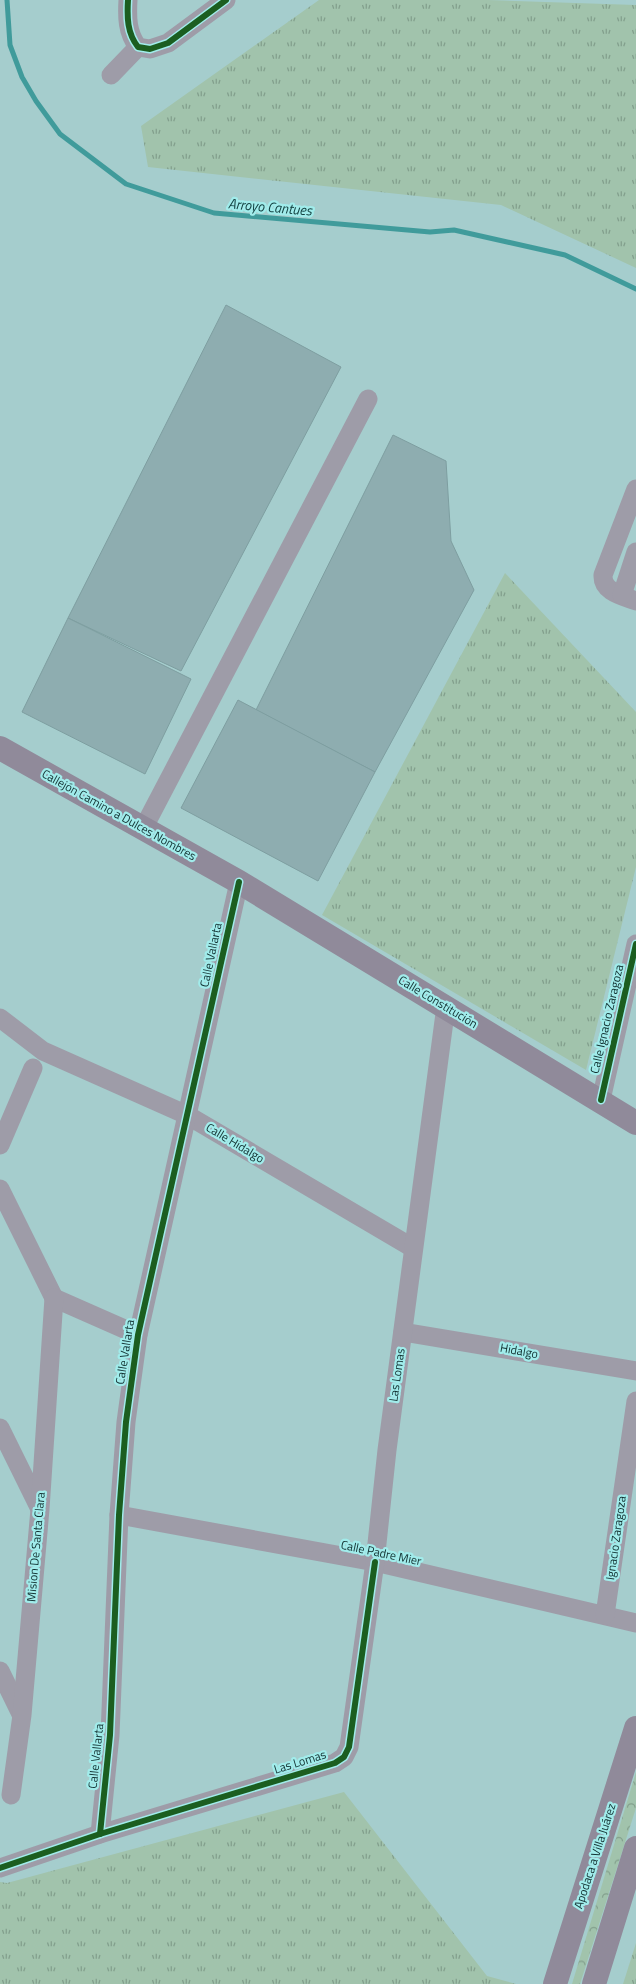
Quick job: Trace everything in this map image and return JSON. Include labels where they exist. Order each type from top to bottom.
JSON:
[{"type":"main road","name":"Callejón Camino a Dulces Nombres","points":[[0,748],[239,882]]},
{"type":"main road","name":"Calle Constitución","points":[[239,882],[636,1123]]},
{"type":"main road","name":"Apodaca a Villa Juárez","points":[[554,1984],[636,1728]]},
{"type":"main road","points":[[594,1984],[636,1848]]},
{"type":"street","points":[[128,0],[129,28],[132,39],[138,47],[150,48],[168,43],[226,0]]},
{"type":"street","points":[[111,75],[138,47]]},
{"type":"street","points":[[144,829],[368,399]]},
{"type":"street","points":[[636,489],[603,575],[602,582],[607,589],[629,598],[636,552]]},
{"type":"street","name":"Calle Vallarta","points":[[100,1834],[110,1735],[119,1516],[126,1422],[138,1335],[239,882]]},
{"type":"street","name":"Calle Ignacio Zaragoza","points":[[601,1100],[636,944]]},
{"type":"street","name":"Las Lomas","points":[[100,1834],[335,1763],[344,1757],[349,1747],[375,1562],[413,1248],[446,1006]]},
{"type":"street","name":"Calle Hidalgo","points":[[0,1018],[43,1051],[187,1115],[413,1248]]},
{"type":"street","points":[[0,1145],[33,1068]]},
{"type":"street","points":[[0,1189],[54,1298],[138,1335]]},
{"type":"street","name":"Mision De Santa Clara","points":[[11,1795],[7,1759],[22,1715],[40,1509],[54,1298]]},
{"type":"street","name":"Hidalgo","points":[[403,1332],[636,1371]]},
{"type":"street","name":"Ignacio Zaragoza","points":[[605,1615],[636,1402]]},
{"type":"street","points":[[0,1428],[40,1509]]},
{"type":"street","name":"Calle Padre Mier","points":[[119,1516],[375,1562],[636,1623]]},
{"type":"street","points":[[0,1671],[22,1715]]},
{"type":"street","points":[[0,1868],[100,1834]]},
{"type":"green space","points":[[319,0],[488,0],[636,5],[636,268],[501,205],[148,167],[141,126]]},
{"type":"green space","points":[[505,573],[636,712],[636,867],[586,1070],[322,915]]},
{"type":"green space","points":[[636,1772],[636,1808],[580,1984],[572,1984]]},
{"type":"green space","points":[[344,1792],[487,1976],[516,1984],[0,1984],[0,1882],[7,1883]]},
{"type":"green space","points":[[636,1943],[636,1984],[623,1984]]},
{"type":"building","points":[[226,305],[341,367],[181,671],[68,618]]},
{"type":"building","points":[[393,435],[446,461],[451,541],[474,590],[375,772],[256,710]]},
{"type":"building","points":[[68,618],[191,679],[145,774],[22,712]]},
{"type":"building","points":[[238,700],[375,772],[318,881],[181,808]]},
{"type":"waterway","name":"Arroyo Cantues","points":[[7,0],[10,45],[22,77],[36,101],[60,134],[126,184],[214,213],[430,232],[454,230],[565,255],[636,289]]},
{"type":"cycle path","points":[[128,0],[128,19],[134,42],[138,47],[150,49],[168,43],[226,0]]},
{"type":"cycle path","points":[[100,1834],[110,1735],[119,1515],[126,1422],[138,1335],[239,882]]},
{"type":"cycle path","points":[[601,1100],[636,944]]},
{"type":"cycle path","points":[[0,1868],[100,1834],[335,1763],[344,1757],[349,1747],[375,1562]]}]
